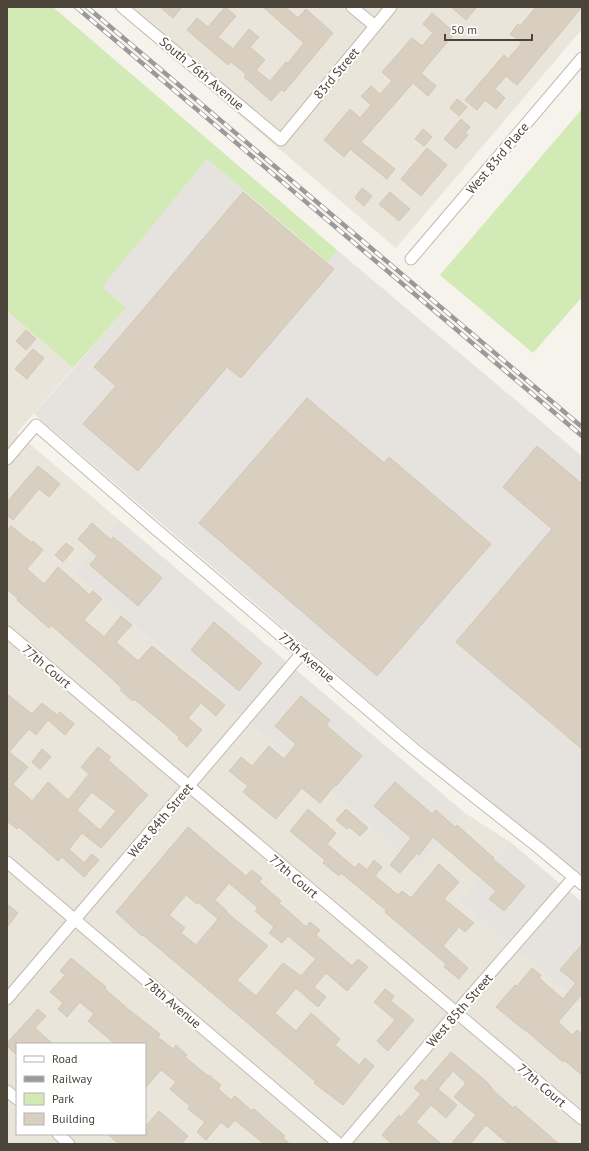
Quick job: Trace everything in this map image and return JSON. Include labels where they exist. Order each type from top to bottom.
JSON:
[{"type":"street","name":"South 76th Avenue","points":[[122,7],[281,140]]},
{"type":"street","points":[[352,7],[375,26]]},
{"type":"street","name":"83rd Street","points":[[281,140],[391,7]]},
{"type":"street","name":"West 83rd Place","points":[[411,259],[582,58]]},
{"type":"street","name":"77th Avenue","points":[[7,459],[36,425],[414,749],[539,848],[578,881]]},
{"type":"street","name":"77th Court","points":[[7,632],[582,1119]]},
{"type":"street","name":"West 84th Street","points":[[7,999],[302,653]]},
{"type":"street","name":"78th Avenue","points":[[7,862],[339,1144]]},
{"type":"street","name":"West 85th Street","points":[[344,1144],[456,1013],[578,881]]},
{"type":"street","points":[[7,1091],[16,1098]]},
{"type":"street","points":[[59,1135],[69,1144]]},
{"type":"shaded area","points":[[112,7],[582,7],[582,29],[396,248]]},
{"type":"shaded area","points":[[207,159],[326,262],[337,250],[582,456],[582,880],[394,723],[34,414],[126,308],[101,287]]},
{"type":"shaded area","points":[[7,311],[73,368],[17,433],[119,520],[73,573],[419,867],[465,813],[510,842],[459,901],[582,1005],[582,1144],[7,1144]]},
{"type":"shaded area","points":[[119,520],[465,813],[419,867],[73,573]]},
{"type":"shaded area","points":[[510,842],[582,902],[582,1005],[459,901]]},
{"type":"green space","points":[[7,7],[53,7],[337,250],[327,262],[207,159],[102,287],[126,308],[73,368],[7,311]]},
{"type":"green space","points":[[582,109],[582,297],[533,353],[440,275]]},
{"type":"building","points":[[160,7],[182,7],[173,18]]},
{"type":"building","points":[[225,7],[236,16],[218,37],[233,49],[249,29],[259,37],[250,47],[265,60],[256,70],[270,81],[286,62],[288,63],[304,43],[263,7],[285,7],[298,18],[306,9],[333,33],[284,92],[282,89],[271,101],[244,77],[246,74],[231,62],[228,65],[187,30],[197,18],[208,27]]},
{"type":"building","points":[[451,7],[477,7],[466,20]]},
{"type":"building","points":[[536,7],[582,7],[517,85],[506,76],[495,89],[505,98],[496,109],[485,100],[477,110],[465,100],[504,55],[508,59],[522,43],[510,34],[518,24],[520,26]]},
{"type":"building","points":[[432,13],[455,33],[421,73],[436,86],[428,96],[413,83],[361,142],[395,169],[387,179],[350,149],[344,157],[324,140],[350,109],[360,118],[371,105],[361,96],[371,86],[380,94],[392,81],[382,72],[412,38],[422,46],[433,33],[423,24]]},
{"type":"building","points":[[457,99],[467,107],[459,116],[450,108]]},
{"type":"building","points":[[461,119],[470,127],[465,133],[468,135],[456,149],[444,139]]},
{"type":"building","points":[[423,129],[432,137],[424,146],[415,139]]},
{"type":"building","points":[[427,148],[447,165],[421,196],[401,179]]},
{"type":"building","points":[[362,188],[372,196],[364,206],[355,198]]},
{"type":"building","points":[[243,192],[334,269],[241,378],[227,367],[138,471],[83,424],[116,386],[94,367]]},
{"type":"building","points":[[390,192],[410,209],[399,221],[379,204]]},
{"type":"building","points":[[26,330],[36,339],[26,350],[16,341]]},
{"type":"building","points":[[33,349],[44,358],[27,379],[15,369]]},
{"type":"building","points":[[307,398],[384,463],[389,457],[491,544],[377,676],[199,523]]},
{"type":"building","points":[[537,446],[582,484],[582,749],[456,642],[552,529],[503,487]]},
{"type":"building","points":[[38,466],[60,484],[49,497],[39,489],[13,520],[7,515],[7,502]]},
{"type":"building","points":[[92,523],[111,540],[113,537],[162,578],[138,606],[90,565],[97,556],[78,539]]},
{"type":"building","points":[[11,526],[43,550],[27,569],[44,584],[58,567],[90,595],[93,591],[102,599],[84,620],[104,637],[121,616],[132,625],[116,642],[138,661],[152,646],[225,705],[216,716],[201,703],[188,718],[202,730],[187,747],[178,739],[180,738],[163,723],[134,699],[133,701],[120,690],[122,688],[100,668],[51,625],[49,628],[17,600],[18,599],[7,589],[7,531]]},
{"type":"building","points":[[66,543],[74,549],[63,562],[55,555]]},
{"type":"building","points":[[214,622],[262,663],[239,691],[191,650]]},
{"type":"building","points":[[7,694],[32,714],[42,703],[57,715],[60,712],[74,724],[65,735],[48,720],[36,735],[29,729],[9,752],[28,767],[13,784],[32,801],[48,782],[68,800],[89,774],[81,767],[98,747],[111,757],[108,760],[148,795],[101,848],[82,833],[69,849],[84,863],[92,854],[99,860],[84,877],[62,857],[58,861],[19,827],[17,829],[7,821]],"holes":[[[92,792],[116,811],[100,830],[77,810]]]},
{"type":"building","points":[[301,696],[330,720],[326,725],[362,756],[320,803],[302,788],[276,819],[243,792],[248,786],[229,771],[241,757],[252,766],[269,746],[284,759],[296,744],[275,726]]},
{"type":"building","points":[[42,749],[51,757],[40,769],[32,762]]},
{"type":"building","points":[[395,782],[432,814],[436,810],[455,827],[457,825],[494,858],[493,859],[525,886],[504,911],[489,899],[496,891],[433,837],[419,855],[417,853],[400,873],[390,865],[411,838],[374,806]]},
{"type":"building","points":[[308,809],[336,833],[327,844],[355,868],[359,863],[367,870],[374,860],[382,867],[375,876],[398,895],[402,891],[411,898],[439,864],[459,882],[444,899],[474,923],[465,932],[459,927],[443,946],[468,968],[459,979],[444,967],[446,964],[385,912],[386,910],[341,873],[339,876],[323,863],[325,860],[290,831]]},
{"type":"building","points":[[346,809],[368,828],[360,836],[349,827],[347,829],[336,820]]},
{"type":"building","points":[[188,827],[246,876],[252,870],[262,878],[259,882],[281,901],[279,903],[306,927],[310,922],[320,930],[316,935],[352,966],[358,959],[368,967],[347,991],[326,973],[314,987],[326,997],[318,1007],[296,988],[275,1013],[296,1031],[311,1013],[340,1039],[335,1045],[359,1065],[365,1058],[374,1066],[343,1105],[314,1083],[316,1082],[143,935],[142,936],[116,912]],"holes":[[[229,883],[258,908],[255,911],[274,927],[269,933],[282,943],[288,936],[316,959],[301,976],[283,963],[256,996],[237,980],[268,946],[226,912],[227,911],[215,900]],[[186,895],[197,904],[198,902],[218,919],[196,945],[181,933],[185,928],[169,915]]]},
{"type":"building","points":[[7,904],[18,913],[7,927]]},
{"type":"building","points":[[582,944],[582,994],[558,1022],[572,1035],[577,1030],[582,1034],[582,1075],[564,1060],[563,1062],[496,1007],[532,968],[541,975],[539,978],[563,999],[576,983],[560,970]]},
{"type":"building","points":[[71,958],[106,987],[105,989],[128,1009],[160,1034],[158,1037],[173,1049],[176,1045],[187,1055],[185,1057],[221,1085],[218,1089],[231,1100],[235,1096],[252,1111],[254,1109],[285,1136],[283,1138],[290,1144],[264,1144],[235,1120],[228,1128],[221,1122],[206,1140],[197,1132],[205,1122],[188,1109],[190,1106],[170,1089],[176,1082],[161,1070],[146,1087],[146,1043],[114,1043],[88,1021],[94,1014],[80,1002],[67,1017],[58,1009],[63,1003],[50,992],[65,975],[60,971]]},
{"type":"building","points":[[385,989],[394,996],[391,1001],[414,1020],[388,1051],[377,1041],[395,1020],[374,1002]]},
{"type":"building","points":[[38,1009],[46,1016],[35,1028],[52,1043],[16,1043],[16,1054],[7,1046],[7,1043]]},
{"type":"building","points":[[451,1052],[487,1082],[495,1092],[513,1108],[515,1106],[559,1144],[508,1144],[486,1125],[470,1144],[451,1144],[476,1115],[454,1097],[466,1083],[453,1071],[438,1089],[457,1105],[446,1118],[431,1105],[416,1122],[441,1144],[392,1144],[382,1135],[399,1115],[401,1117],[421,1094],[414,1088],[422,1079],[425,1082]]},
{"type":"building","points":[[159,1111],[188,1136],[181,1144],[119,1144],[108,1135],[146,1135],[146,1126]]},
{"type":"railway","points":[[76,7],[582,436]]},
{"type":"railway","points":[[87,7],[582,427]]}]
